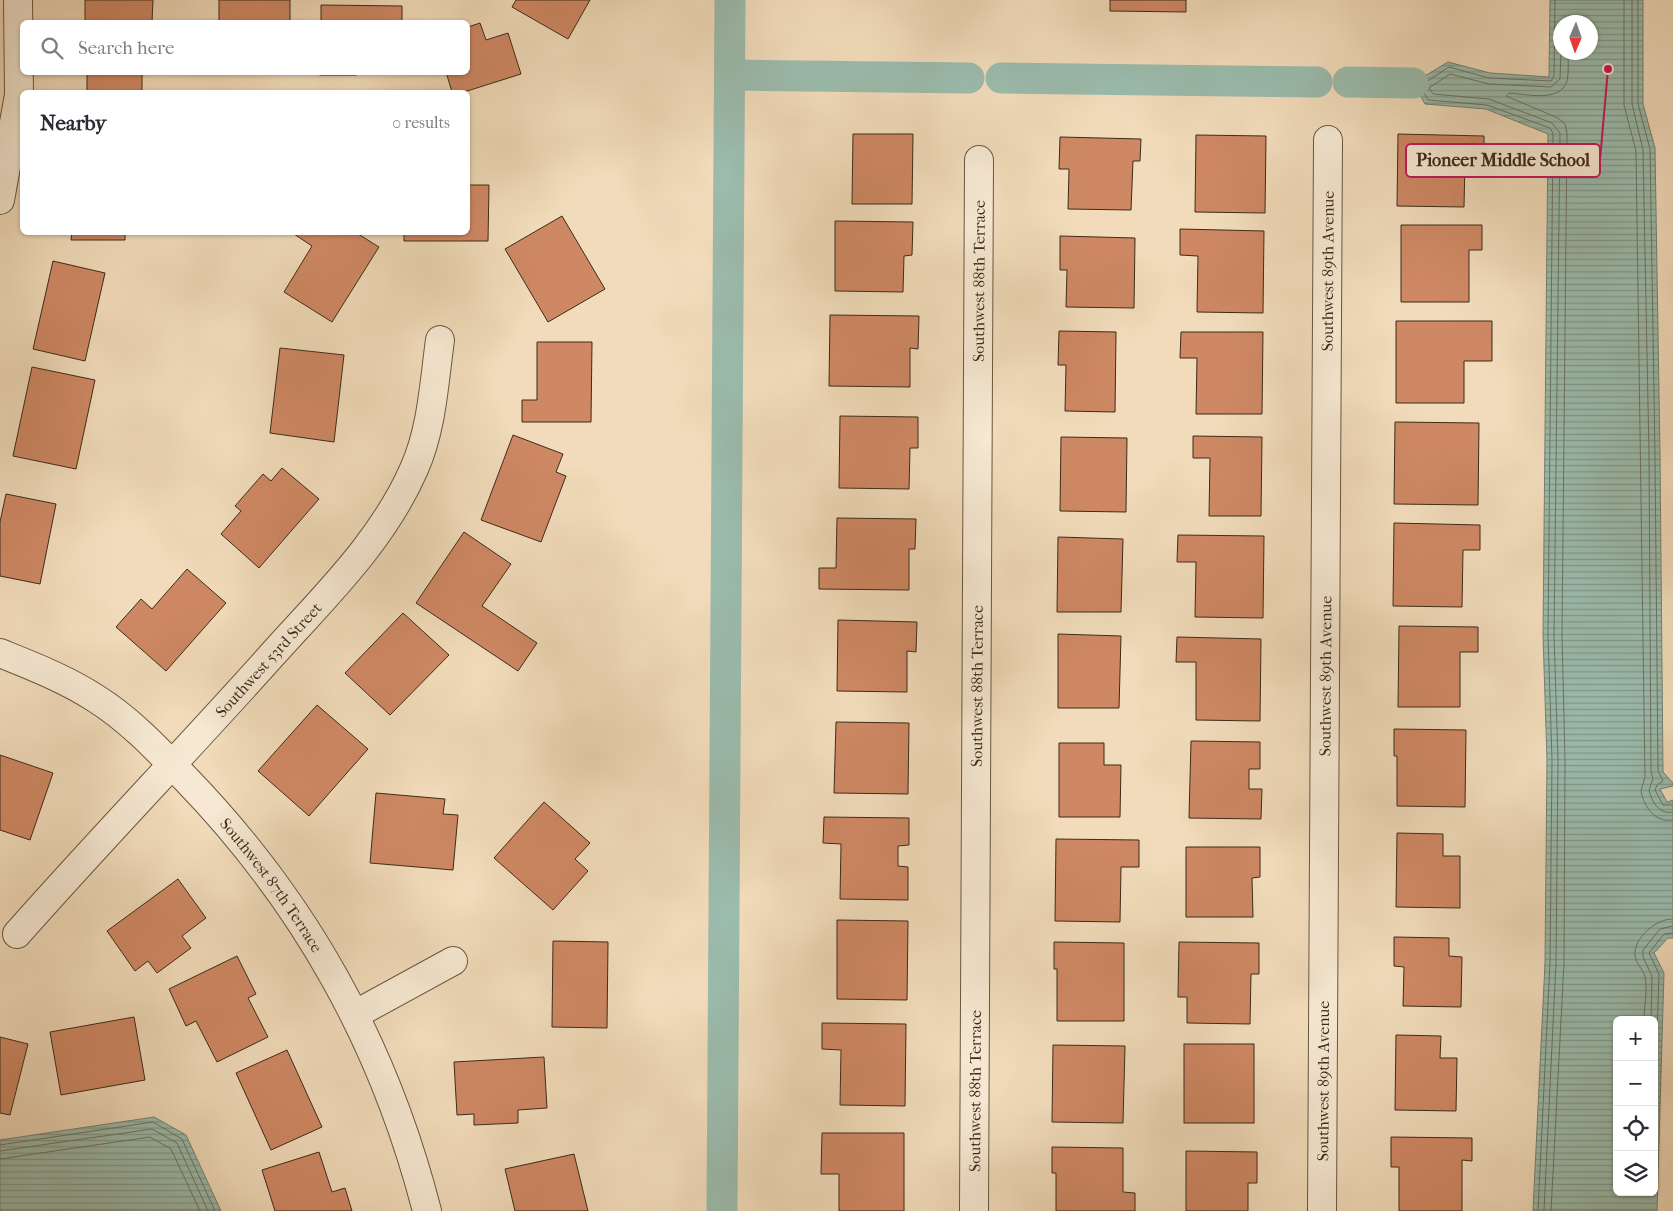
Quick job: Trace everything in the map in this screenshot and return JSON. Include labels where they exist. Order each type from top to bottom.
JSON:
[{"type":"street","points":[[0,200],[19,95],[18,0]]},
{"type":"street","name":"Southwest 89th Avenue","points":[[1322,1211],[1328,140]]},
{"type":"street","name":"Southwest 88th Terrace","points":[[974,1211],[979,160]]},
{"type":"street","name":"Southwest 53rd Street","points":[[16,934],[348,571],[377,535],[395,507],[415,468],[429,424],[440,340]]},
{"type":"street","name":"Southwest 87th Terrace","points":[[0,653],[48,673],[96,698],[137,730],[215,809],[251,852],[326,961],[356,1014],[408,1144],[427,1211]]},
{"type":"street","points":[[356,1014],[452,962]]},
{"type":"water","points":[[1550,0],[1643,0],[1643,104],[1655,148],[1663,772],[1673,783],[1673,786],[1660,789],[1667,802],[1673,800],[1673,938],[1668,938],[1654,953],[1664,973],[1658,1177],[1658,1016],[1613,1016],[1613,1196],[1657,1196],[1657,1211],[1533,1211],[1545,963],[1547,760],[1543,635],[1548,134],[1486,109],[1425,104],[1413,83],[1448,62],[1490,73],[1549,77]]},
{"type":"water","points":[[154,1117],[186,1135],[221,1211],[0,1211],[0,1140]]},
{"type":"building","points":[[85,0],[153,0],[152,20],[85,20]]},
{"type":"building","points":[[219,0],[290,0],[290,20],[219,20]]},
{"type":"building","points":[[516,0],[590,0],[568,39],[512,7]]},
{"type":"building","points":[[1110,0],[1186,0],[1186,12],[1110,11]]},
{"type":"building","points":[[321,5],[402,6],[402,20],[321,20]]},
{"type":"building","points":[[480,23],[486,40],[508,33],[521,74],[470,90],[451,90],[447,75],[470,75],[470,26]]},
{"type":"building","points":[[87,75],[142,75],[142,90],[87,90]]},
{"type":"building","points":[[853,134],[913,134],[912,204],[852,204]]},
{"type":"building","points":[[1398,134],[1484,136],[1484,162],[1465,161],[1464,207],[1397,206]]},
{"type":"building","points":[[1196,135],[1266,136],[1265,213],[1195,212]]},
{"type":"building","points":[[1060,137],[1141,139],[1140,161],[1133,161],[1131,210],[1068,209],[1069,169],[1059,169]]},
{"type":"building","points":[[470,185],[489,185],[488,241],[404,241],[404,235],[470,235]]},
{"type":"building","points":[[562,216],[605,289],[548,322],[505,249]]},
{"type":"building","points":[[835,221],[913,222],[912,255],[904,256],[903,292],[835,291]]},
{"type":"building","points":[[1401,225],[1482,225],[1482,250],[1469,250],[1469,302],[1401,302]]},
{"type":"building","points":[[1180,229],[1264,231],[1263,313],[1197,312],[1198,256],[1180,255]]},
{"type":"building","points":[[72,235],[125,235],[125,240],[71,240]]},
{"type":"building","points":[[296,235],[360,235],[379,247],[332,322],[284,292],[312,246]]},
{"type":"building","points":[[1060,236],[1135,238],[1134,308],[1066,307],[1067,270],[1060,270]]},
{"type":"building","points":[[53,261],[105,273],[85,361],[33,349]]},
{"type":"building","points":[[830,315],[919,316],[918,349],[910,348],[910,387],[829,386]]},
{"type":"building","points":[[1396,321],[1492,321],[1492,361],[1464,361],[1464,403],[1396,403]]},
{"type":"building","points":[[1059,331],[1116,332],[1115,412],[1065,411],[1066,365],[1058,365]]},
{"type":"building","points":[[1181,332],[1263,332],[1262,414],[1196,414],[1197,358],[1180,358]]},
{"type":"building","points":[[537,342],[592,342],[591,422],[522,422],[522,400],[537,400]]},
{"type":"building","points":[[280,348],[344,355],[334,442],[270,433]]},
{"type":"building","points":[[32,367],[95,380],[76,469],[13,456]]},
{"type":"building","points":[[840,416],[918,417],[918,448],[910,448],[909,489],[839,488]]},
{"type":"building","points":[[1395,422],[1479,423],[1478,505],[1394,504]]},
{"type":"building","points":[[513,435],[563,454],[556,472],[566,476],[541,542],[481,520]]},
{"type":"building","points":[[1193,436],[1262,437],[1261,516],[1209,516],[1210,458],[1193,458]]},
{"type":"building","points":[[1061,437],[1127,438],[1126,512],[1060,511]]},
{"type":"building","points":[[282,468],[319,499],[259,568],[221,534],[241,511],[235,506],[263,474],[271,481]]},
{"type":"building","points":[[6,494],[56,504],[40,584],[0,576],[0,522]]},
{"type":"building","points":[[837,518],[916,519],[915,549],[909,549],[909,590],[819,589],[819,568],[836,568]]},
{"type":"building","points":[[1394,523],[1480,525],[1480,550],[1463,550],[1462,607],[1393,606]]},
{"type":"building","points":[[464,532],[511,564],[482,606],[537,643],[518,671],[416,603]]},
{"type":"building","points":[[1178,535],[1264,536],[1263,618],[1195,617],[1196,562],[1177,562]]},
{"type":"building","points":[[1058,537],[1123,539],[1121,612],[1057,612]]},
{"type":"building","points":[[187,569],[226,603],[166,671],[116,627],[141,599],[152,609]]},
{"type":"building","points":[[403,613],[449,655],[390,715],[345,673]]},
{"type":"building","points":[[838,620],[917,622],[916,652],[907,651],[907,692],[837,691]]},
{"type":"building","points":[[1399,626],[1478,627],[1478,652],[1460,652],[1460,707],[1398,707]]},
{"type":"building","points":[[1058,634],[1121,636],[1119,708],[1058,708]]},
{"type":"building","points":[[1177,637],[1261,639],[1260,721],[1196,720],[1196,662],[1176,662]]},
{"type":"building","points":[[317,705],[368,749],[309,816],[258,771]]},
{"type":"building","points":[[836,722],[909,723],[908,794],[834,793]]},
{"type":"building","points":[[1394,729],[1466,730],[1465,807],[1397,806],[1397,756],[1394,756]]},
{"type":"building","points":[[1191,741],[1260,742],[1260,769],[1249,769],[1249,789],[1262,789],[1261,819],[1189,818]]},
{"type":"building","points":[[1059,743],[1104,743],[1104,765],[1121,765],[1120,817],[1059,817]]},
{"type":"building","points":[[0,755],[53,773],[30,840],[0,830]]},
{"type":"building","points":[[376,793],[445,799],[443,814],[458,815],[453,870],[370,863]]},
{"type":"building","points":[[544,802],[590,843],[575,859],[588,871],[553,910],[494,858]]},
{"type":"building","points":[[824,817],[909,818],[909,845],[898,846],[898,866],[908,867],[908,900],[840,899],[841,844],[823,843]]},
{"type":"building","points":[[1397,833],[1443,834],[1443,856],[1460,856],[1460,908],[1396,907]]},
{"type":"building","points":[[1056,839],[1139,840],[1139,867],[1121,867],[1120,922],[1055,921]]},
{"type":"building","points":[[1186,847],[1260,847],[1260,877],[1252,878],[1253,917],[1186,917]]},
{"type":"building","points":[[178,879],[206,918],[182,936],[191,948],[157,973],[148,961],[135,971],[107,931]]},
{"type":"building","points":[[837,920],[908,921],[907,1000],[837,999]]},
{"type":"building","points":[[1394,937],[1449,938],[1449,956],[1462,957],[1461,1007],[1403,1006],[1404,967],[1394,966]]},
{"type":"building","points":[[553,941],[608,942],[607,1028],[552,1027]]},
{"type":"building","points":[[1054,942],[1124,943],[1124,1021],[1057,1021],[1057,969],[1054,969]]},
{"type":"building","points":[[1179,942],[1259,943],[1259,974],[1251,974],[1250,1024],[1187,1023],[1187,997],[1178,997]]},
{"type":"building","points":[[237,956],[256,994],[248,998],[268,1037],[217,1062],[196,1021],[186,1026],[169,989]]},
{"type":"building","points":[[134,1017],[145,1080],[61,1095],[50,1032]]},
{"type":"building","points":[[822,1023],[906,1024],[905,1106],[840,1105],[841,1050],[822,1049]]},
{"type":"building","points":[[1396,1035],[1441,1036],[1440,1058],[1457,1058],[1456,1111],[1395,1110]]},
{"type":"building","points":[[0,1037],[28,1044],[10,1115],[0,1113]]},
{"type":"building","points":[[1184,1044],[1254,1044],[1254,1123],[1184,1123]]},
{"type":"building","points":[[1053,1045],[1125,1046],[1123,1123],[1052,1122]]},
{"type":"building","points":[[287,1050],[322,1127],[271,1150],[236,1073]]},
{"type":"building","points":[[544,1057],[547,1108],[518,1110],[518,1123],[474,1125],[474,1114],[457,1115],[454,1062]]},
{"type":"building","points":[[822,1133],[904,1133],[904,1211],[839,1211],[839,1174],[821,1174]]},
{"type":"building","points":[[1391,1137],[1472,1138],[1472,1161],[1462,1160],[1462,1211],[1399,1211],[1399,1167],[1391,1167]]},
{"type":"building","points":[[1052,1147],[1123,1148],[1123,1192],[1135,1193],[1135,1211],[1056,1211],[1056,1173],[1052,1173]]},
{"type":"building","points":[[1186,1151],[1257,1152],[1257,1183],[1248,1183],[1248,1211],[1186,1211]]},
{"type":"building","points":[[319,1152],[332,1192],[345,1188],[352,1211],[275,1211],[262,1170]]},
{"type":"building","points":[[574,1154],[588,1211],[515,1211],[505,1169]]},
{"type":"waterway","points":[[722,1211],[730,0]]},
{"type":"waterway","points":[[730,75],[969,78]]},
{"type":"waterway","points":[[1001,78],[1317,82]]},
{"type":"waterway","points":[[1348,82],[1413,83]]},
{"type":"place","name":"Pioneer Middle School","points":[[1608,69]]}]
